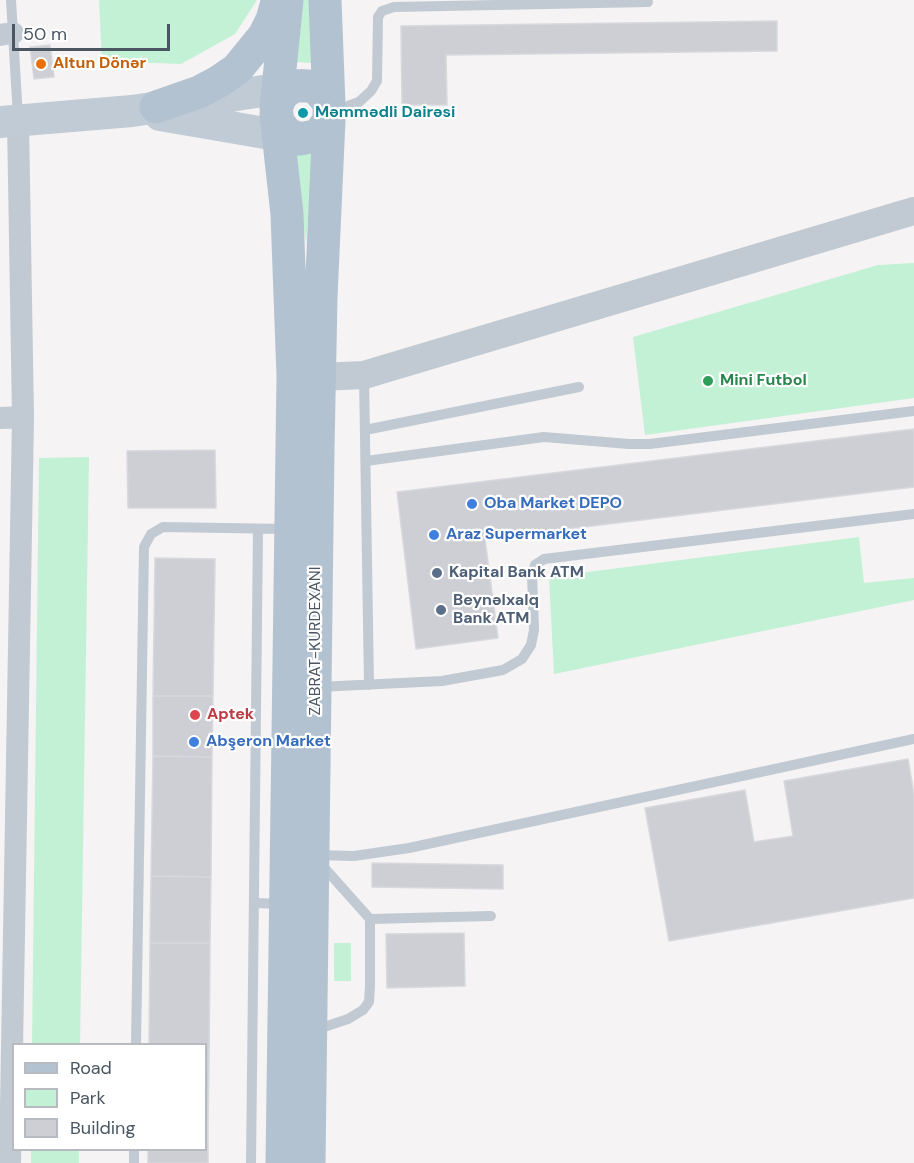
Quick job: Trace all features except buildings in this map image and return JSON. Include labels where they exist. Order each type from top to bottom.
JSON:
[{"type":"main road","points":[[144,109],[199,92],[237,69],[264,36],[272,20],[277,0]]},
{"type":"main road","points":[[282,1163],[296,1031],[270,904],[290,529],[306,376],[287,214],[285,112],[287,0]]},
{"type":"main road","name":"ZABRAT-KURDEXANI","points":[[309,1163],[296,1031],[313,855],[316,687],[306,376],[329,113],[325,0]]},
{"type":"main road","points":[[9,122],[144,109],[285,112],[316,88],[322,93],[329,113],[321,132],[308,139],[285,112],[144,109]]},
{"type":"street","points":[[9,122],[23,417],[12,1043]]},
{"type":"street","points":[[306,376],[364,375],[914,211]]},
{"type":"street","points":[[0,418],[23,417]]},
{"type":"street","points":[[10,1163],[12,1048]]},
{"type":"lane","points":[[9,122],[6,34],[11,0]]},
{"type":"lane","points":[[329,113],[359,102],[371,91],[377,81],[378,17],[382,10],[394,7],[648,3]]},
{"type":"lane","points":[[364,375],[369,685]]},
{"type":"lane","points":[[365,430],[579,387]]},
{"type":"lane","points":[[366,461],[544,436],[650,444],[914,411]]},
{"type":"lane","points":[[316,687],[442,681],[503,670],[522,660],[531,645],[534,630],[532,574],[535,565],[544,559],[914,514]]},
{"type":"lane","points":[[136,1043],[144,547],[151,534],[163,528],[290,529]]},
{"type":"lane","points":[[251,1163],[270,904],[258,529]]},
{"type":"lane","points":[[313,855],[354,856],[409,848],[914,739]]},
{"type":"lane","points":[[296,1031],[348,1020],[363,1010],[369,1002],[370,919],[313,855]]},
{"type":"lane","points":[[370,919],[491,916]]},
{"type":"green space","points":[[99,0],[257,0],[235,34],[181,64],[102,61]]},
{"type":"green space","points":[[303,0],[309,0],[313,63],[294,62]]},
{"type":"green space","points":[[295,154],[313,154],[306,245]]},
{"type":"green space","points":[[914,263],[914,398],[645,435],[633,337],[878,265]]},
{"type":"green space","points":[[89,457],[80,1043],[32,1043],[39,458]]},
{"type":"green space","points":[[859,537],[864,583],[914,578],[914,600],[554,674],[549,577]]},
{"type":"green space","points":[[334,943],[351,943],[351,981],[334,981]]},
{"type":"green space","points":[[31,1151],[79,1151],[79,1163],[31,1163]]},
{"type":"place","name":"Altun Dönər","points":[[41,64]]},
{"type":"place","name":"Məmmədli Dairəsi","points":[[303,113]]},
{"type":"place","name":"Mini Futbol","points":[[708,381]]},
{"type":"place","name":"Oba Market DEPO","points":[[472,504]]},
{"type":"place","name":"Araz Supermarket","points":[[434,535]]},
{"type":"place","name":"Kapital Bank ATM","points":[[437,573]]},
{"type":"place","name":"Beynəlxalq Bank ATM","points":[[441,610]]},
{"type":"place","name":"Aptek","points":[[195,715]]},
{"type":"place","name":"Abşeron Market","points":[[194,742]]}]
